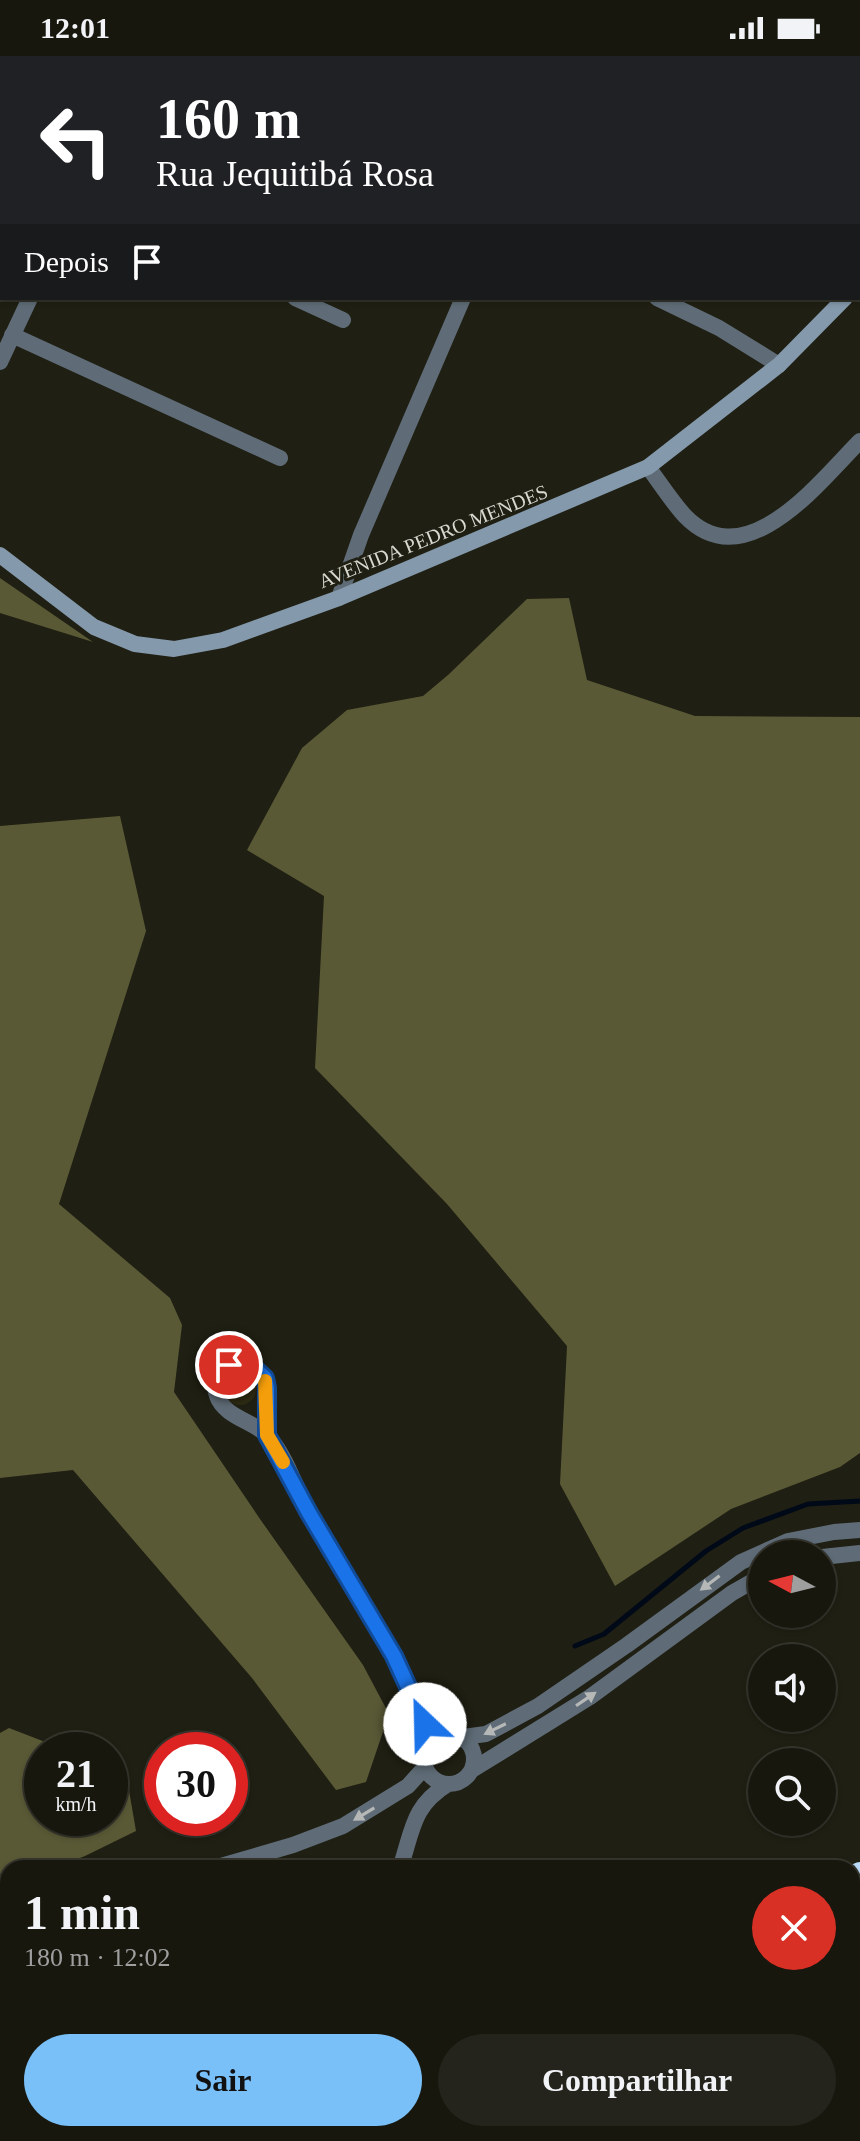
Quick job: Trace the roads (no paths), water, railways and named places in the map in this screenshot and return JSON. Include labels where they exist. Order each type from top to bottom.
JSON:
[{"type":"street","points":[[0,362],[29,300]]},
{"type":"street","points":[[299,300],[343,320]]},
{"type":"street","points":[[339,598],[361,535],[462,300]]},
{"type":"street","points":[[661,300],[719,328],[779,365]]},
{"type":"street","name":"AVENIDA PEDRO MENDES","points":[[0,555],[94,627],[135,644],[174,649],[223,640],[339,598],[648,467],[779,365],[843,300]]},
{"type":"street","points":[[12,335],[280,458]]},
{"type":"street","points":[[648,467],[686,517],[703,529],[725,536],[744,536],[770,525],[790,509],[860,441]]},
{"type":"street","points":[[267,1435],[309,1513],[394,1656],[435,1740]]},
{"type":"street","points":[[448,1784],[434,1779],[425,1767],[424,1758],[435,1740],[450,1733],[463,1737],[486,1734],[538,1706],[741,1562],[788,1541],[860,1530]]},
{"type":"street","points":[[836,1556],[860,1553]]},
{"type":"street","points":[[402,1860],[410,1829],[431,1797],[590,1697],[748,1584]]},
{"type":"street","points":[[463,1737],[473,1752],[472,1770]]},
{"type":"street","points":[[239,1860],[343,1826],[408,1786],[425,1767]]},
{"type":"waterway","points":[[575,1646],[604,1634],[706,1551],[743,1528],[808,1504],[860,1501]]}]
